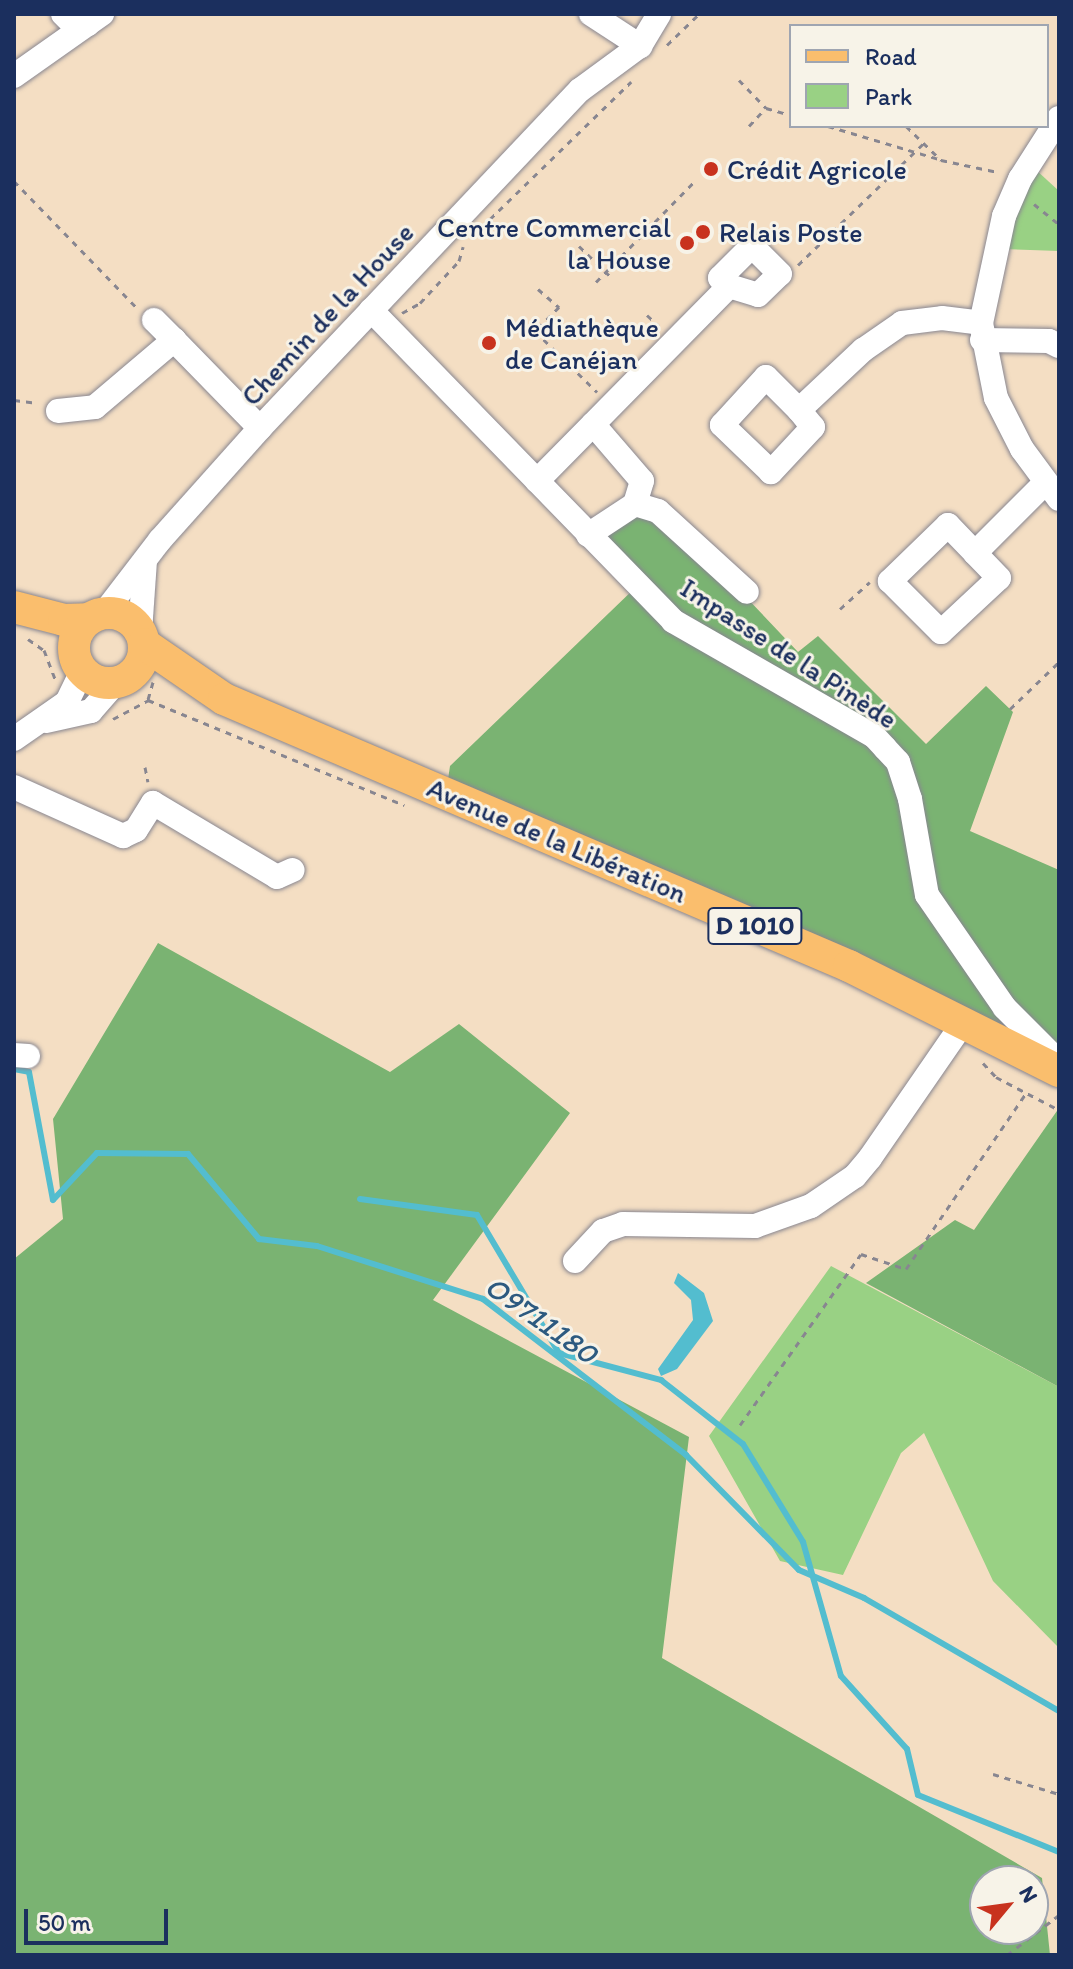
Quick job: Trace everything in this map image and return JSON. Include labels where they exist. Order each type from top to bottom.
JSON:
[{"type":"main road","points":[[18,609],[96,616],[121,615],[137,662],[93,680],[78,661],[18,609]]},
{"type":"main road","points":[[78,661],[75,639],[96,616]]},
{"type":"main road","name":"Avenue de la Libération","points":[[137,662],[822,954],[957,1034],[1059,1071]]},
{"type":"street","points":[[63,14],[74,25],[95,19]]},
{"type":"street","points":[[591,14],[640,46]]},
{"type":"street","name":"Chemin de la House","points":[[96,616],[260,428],[379,318],[580,90],[640,46],[659,14]]},
{"type":"street","points":[[14,76],[95,19]]},
{"type":"street","points":[[975,553],[1053,490],[996,398],[981,331],[1004,216],[1020,179],[1059,118]]},
{"type":"street","points":[[752,246],[780,274],[758,295],[729,286],[720,278],[752,246]]},
{"type":"street","points":[[537,481],[729,286]]},
{"type":"street","name":"Impasse de la Pinède","points":[[379,318],[673,621],[874,736],[898,762],[910,799],[927,895],[1005,1008],[1059,1062]]},
{"type":"street","points":[[799,410],[863,350],[902,323],[942,318],[981,331],[1049,341],[1059,346]]},
{"type":"street","points":[[154,320],[260,428]]},
{"type":"street","points":[[58,411],[95,407],[174,340]]},
{"type":"street","points":[[588,535],[635,504],[642,481],[593,424]]},
{"type":"street","points":[[635,504],[658,511],[747,592]]},
{"type":"street","points":[[948,525],[975,553],[999,578],[941,632],[890,581],[948,525]]},
{"type":"street","points":[[35,723],[91,711],[137,662],[145,559]]},
{"type":"street","points":[[14,739],[72,697],[78,661]]},
{"type":"street","points":[[14,787],[123,836],[136,830],[153,803],[277,877],[293,870]]},
{"type":"street","points":[[575,1261],[603,1231],[623,1224],[755,1226],[811,1206],[855,1176],[957,1034]]},
{"type":"path","points":[[666,46],[699,14]]},
{"type":"path","points":[[484,223],[634,78]]},
{"type":"path","points":[[739,80],[766,108],[789,114]]},
{"type":"path","points":[[749,126],[766,108]]},
{"type":"path","points":[[835,128],[941,160],[1020,179],[1037,208],[1059,224]]},
{"type":"path","points":[[908,128],[941,160]]},
{"type":"path","points":[[780,274],[806,261],[924,143]]},
{"type":"path","points":[[14,181],[124,297],[154,320]]},
{"type":"path","points":[[596,282],[695,181]]},
{"type":"path","points":[[379,318],[420,303],[459,261],[468,241]]},
{"type":"path","points":[[579,246],[613,279]]},
{"type":"path","points":[[538,289],[560,309],[535,331],[611,406]]},
{"type":"path","points":[[541,336],[553,324]]},
{"type":"path","points":[[840,609],[872,580],[890,581]]},
{"type":"path","points":[[137,662],[148,700],[414,808]]},
{"type":"path","points":[[1010,709],[1059,662]]},
{"type":"path","points":[[957,1034],[1026,1093],[1059,1110]]},
{"type":"path","points":[[740,1425],[861,1254],[906,1269],[1026,1093]]},
{"type":"path","points":[[993,1774],[1059,1794]]},
{"type":"path","points":[[1007,1955],[1059,1915]]},
{"type":"green space","points":[[1035,169],[1059,191],[1059,251],[1002,249]]},
{"type":"green space","points":[[635,504],[744,595],[798,652],[818,636],[926,744],[986,686],[1013,712],[970,831],[1059,870],[1059,1071],[446,793],[450,766],[637,586],[588,535]]},
{"type":"green space","points":[[158,943],[390,1072],[459,1024],[570,1113],[433,1300],[689,1437],[662,1658],[1020,1865],[969,1865],[969,1945],[1049,1945],[1050,1955],[14,1955],[14,1259],[63,1219],[53,1119]]},
{"type":"green space","points":[[1059,1108],[1059,1387],[866,1283],[955,1220],[974,1230]]},
{"type":"green space","points":[[831,1266],[1059,1387],[1059,1648],[993,1581],[924,1433],[901,1453],[843,1575],[780,1561],[709,1436]]},
{"type":"water","points":[[678,1273],[704,1293],[713,1321],[677,1369],[661,1376],[658,1369],[693,1320],[691,1300],[674,1283]]},
{"type":"waterway","name":"O9711180","points":[[14,1069],[29,1072],[53,1200],[97,1153],[188,1154],[259,1239],[317,1246],[483,1299],[686,1455],[799,1570],[864,1598],[1059,1711]]},
{"type":"waterway","points":[[360,1199],[477,1215],[559,1353],[661,1380],[743,1444],[803,1542],[841,1676],[907,1749],[918,1795],[1059,1852]]},
{"type":"place","name":"Crédit Agricole","points":[[711,169]]},
{"type":"place","name":"Relais Poste","points":[[703,232]]},
{"type":"place","name":"Centre Commercial la House","points":[[687,243]]},
{"type":"place","name":"Médiathèque de Canéjan","points":[[489,343]]}]
